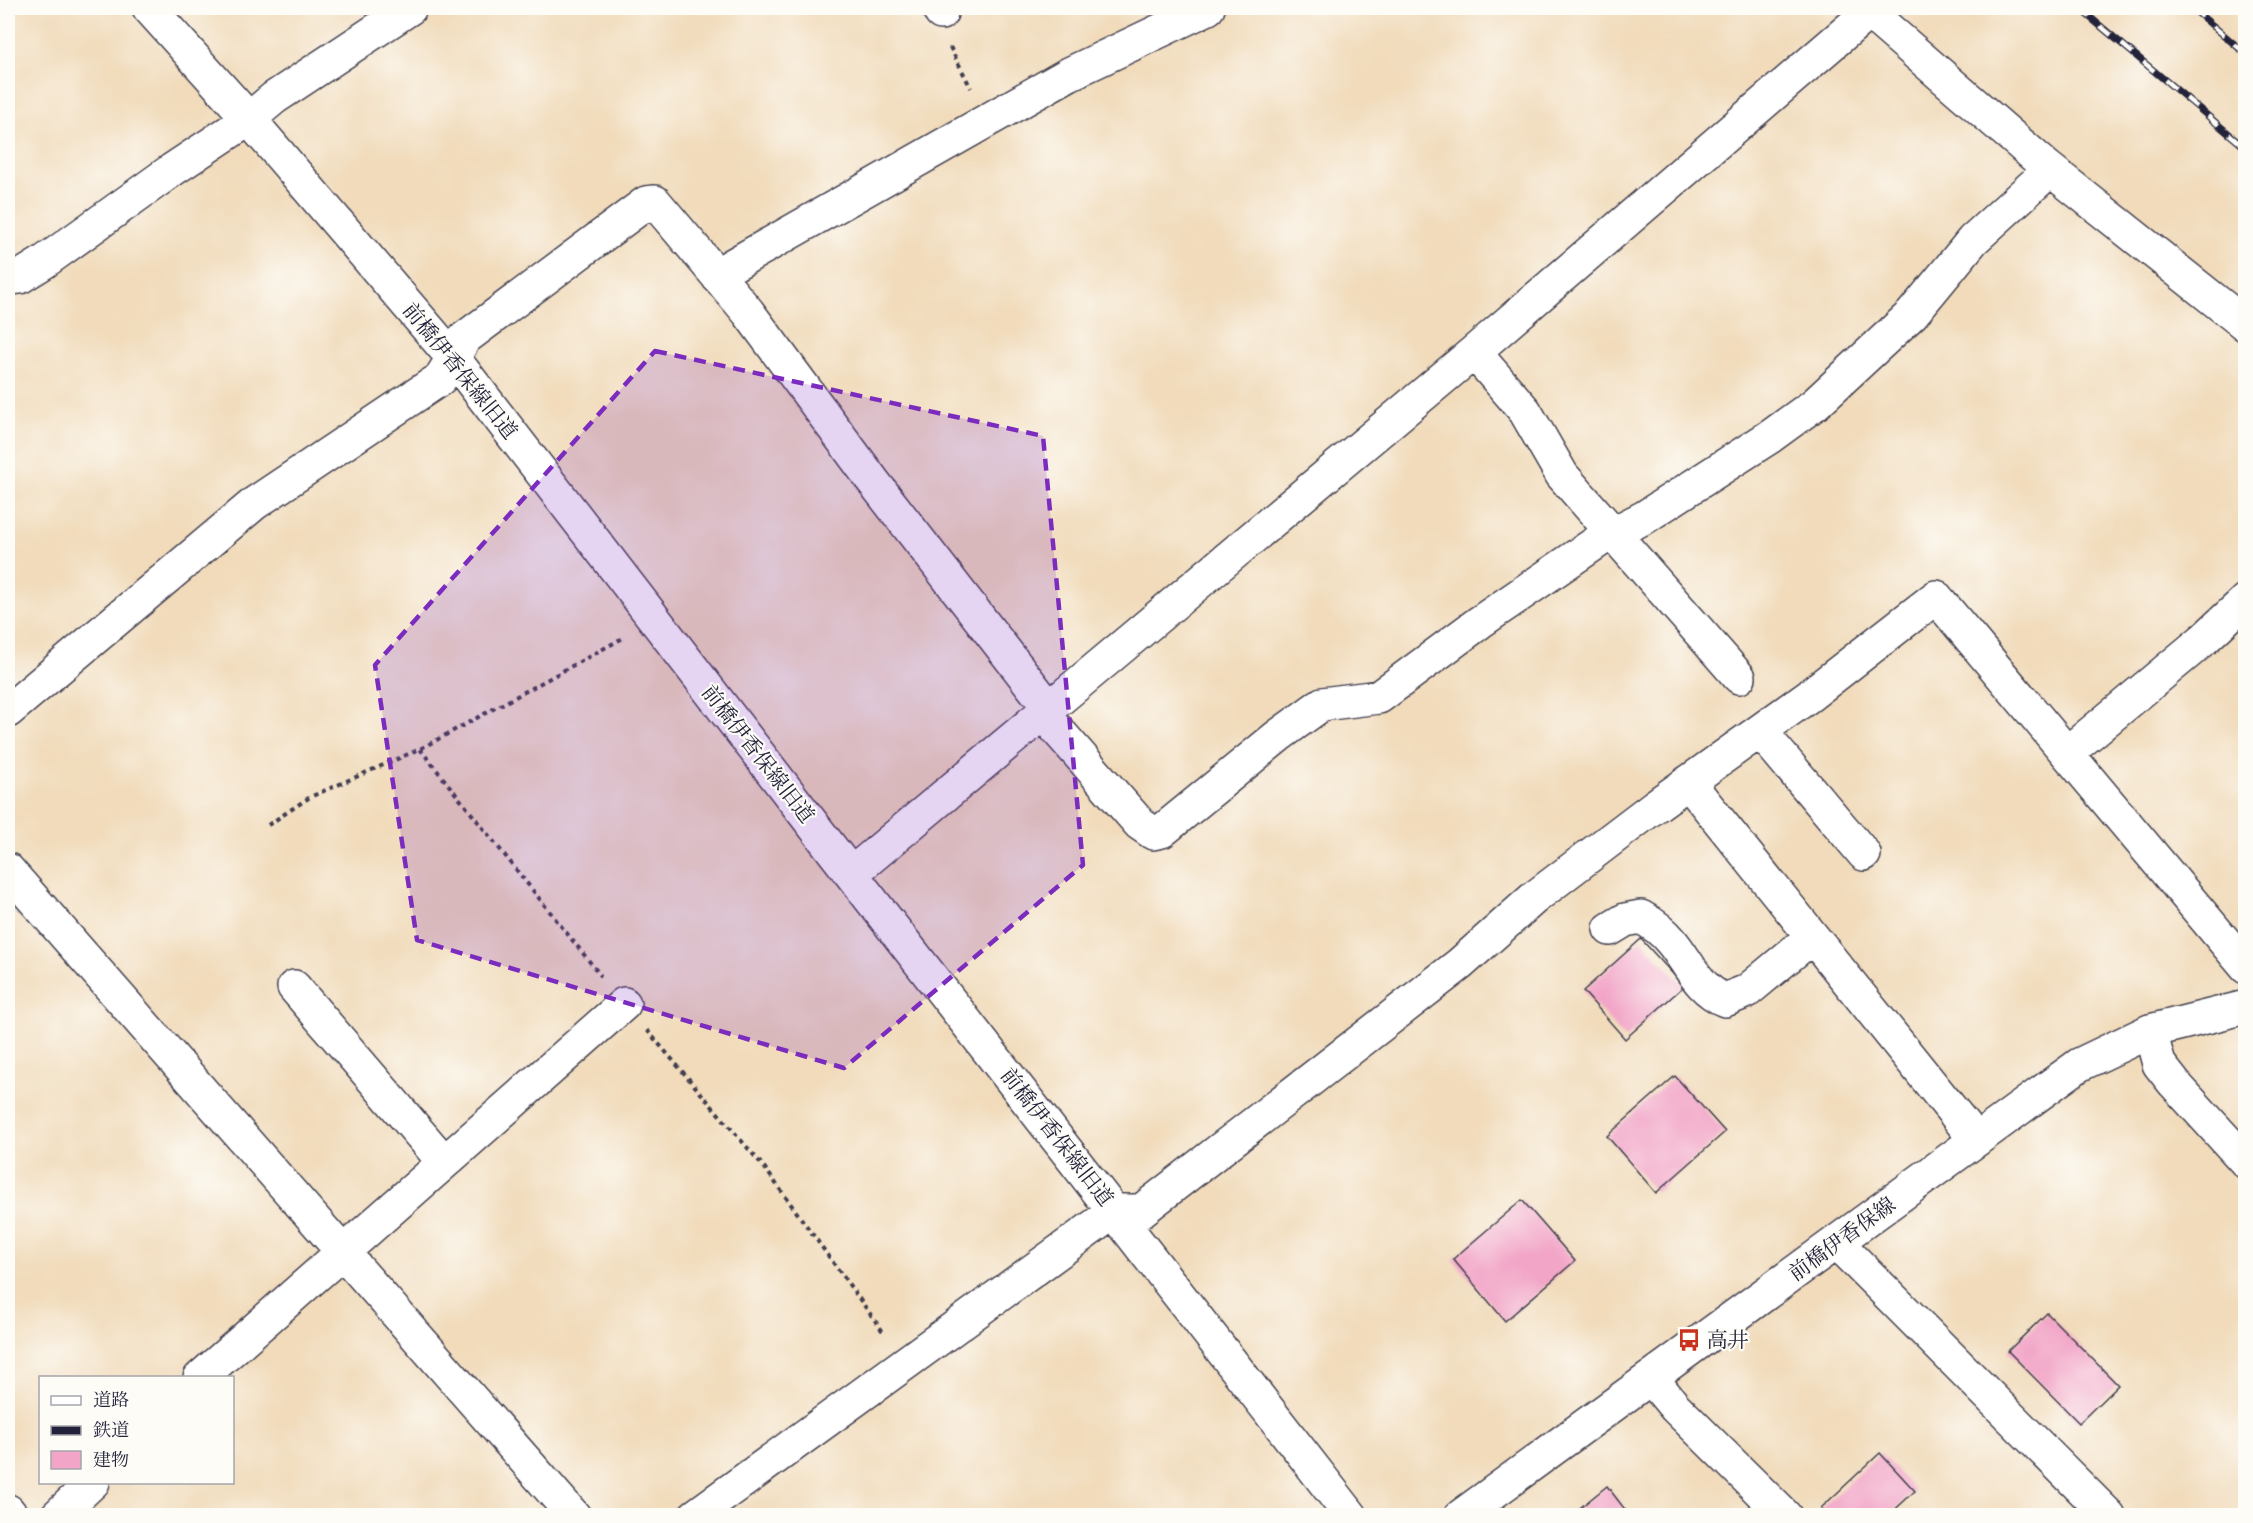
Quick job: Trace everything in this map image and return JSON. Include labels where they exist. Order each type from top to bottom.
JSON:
[{"type":"street","name":"前橋伊香保線旧道","points":[[149,8],[249,119],[454,359],[851,874],[1351,1515]]},
{"type":"street","points":[[8,278],[20,277],[44,262],[172,170],[249,119],[274,98],[410,8]]},
{"type":"street","points":[[718,277],[731,266],[1069,74],[1208,8]]},
{"type":"street","points":[[851,874],[1474,352],[1867,10],[2048,167],[2246,325]]},
{"type":"street","points":[[8,711],[255,503],[440,379],[465,338],[646,202],[656,202],[748,312],[873,481],[1043,700],[1053,725],[1140,824],[1153,833],[1162,831],[1278,736],[1322,704],[1379,697],[1480,622],[1600,540],[1645,517],[1815,404],[1912,314],[1973,240],[2040,179],[2048,167]]},
{"type":"street","points":[[1474,352],[1525,411],[1562,475],[1739,677]]},
{"type":"street","points":[[694,1515],[1115,1211],[1141,1211],[1460,964],[1528,903],[1688,782],[1810,695],[1936,597],[2246,967]]},
{"type":"street","points":[[2067,753],[2203,640],[2246,600]]},
{"type":"street","points":[[1760,731],[1864,854]]},
{"type":"street","points":[[1688,782],[1976,1140]]},
{"type":"street","points":[[8,870],[574,1515]]},
{"type":"street","points":[[1610,929],[1625,920],[1641,917],[1655,925],[1672,942],[1688,967],[1706,988],[1715,996],[1725,1000],[1747,991],[1812,937]]},
{"type":"street","points":[[294,987],[444,1162]]},
{"type":"street","points":[[201,1376],[624,1004]]},
{"type":"street","name":"前橋伊香保線","points":[[1461,1515],[2079,1065],[2150,1031],[2246,1006]]},
{"type":"street","points":[[2150,1031],[2159,1064],[2246,1162]]},
{"type":"street","points":[[1836,1243],[2109,1515]]},
{"type":"street","points":[[1651,1378],[1675,1407],[1785,1515]]},
{"type":"street","points":[[57,1515],[92,1484]]},
{"type":"street","points":[[8,1511],[12,1515]]},
{"type":"path","points":[[940,10],[940,28],[988,120]]},
{"type":"path","points":[[268,825],[310,797],[420,749],[636,631],[653,617]]},
{"type":"path","points":[[420,749],[624,1004],[764,1167],[906,1363]]},
{"type":"highlighted area","points":[[655,351],[1043,436],[1083,865],[844,1068],[417,940],[375,665]]},
{"type":"building","points":[[1641,939],[1684,986],[1625,1039],[1583,991]]},
{"type":"building","points":[[1675,1076],[1725,1132],[1656,1193],[1607,1136]]},
{"type":"building","points":[[1522,1200],[1575,1261],[1505,1321],[1453,1259]]},
{"type":"building","points":[[2047,1313],[2118,1385],[2079,1423],[2008,1351]]},
{"type":"building","points":[[1880,1453],[1915,1491],[1888,1516],[1828,1516],[1821,1508]]},
{"type":"building","points":[[1607,1486],[1630,1516],[1570,1516]]},
{"type":"railway","points":[[2079,8],[2246,148]]},
{"type":"railway","points":[[2192,8],[2246,54]]},
{"type":"place","name":"高井","points":[[1689,1340]]}]
